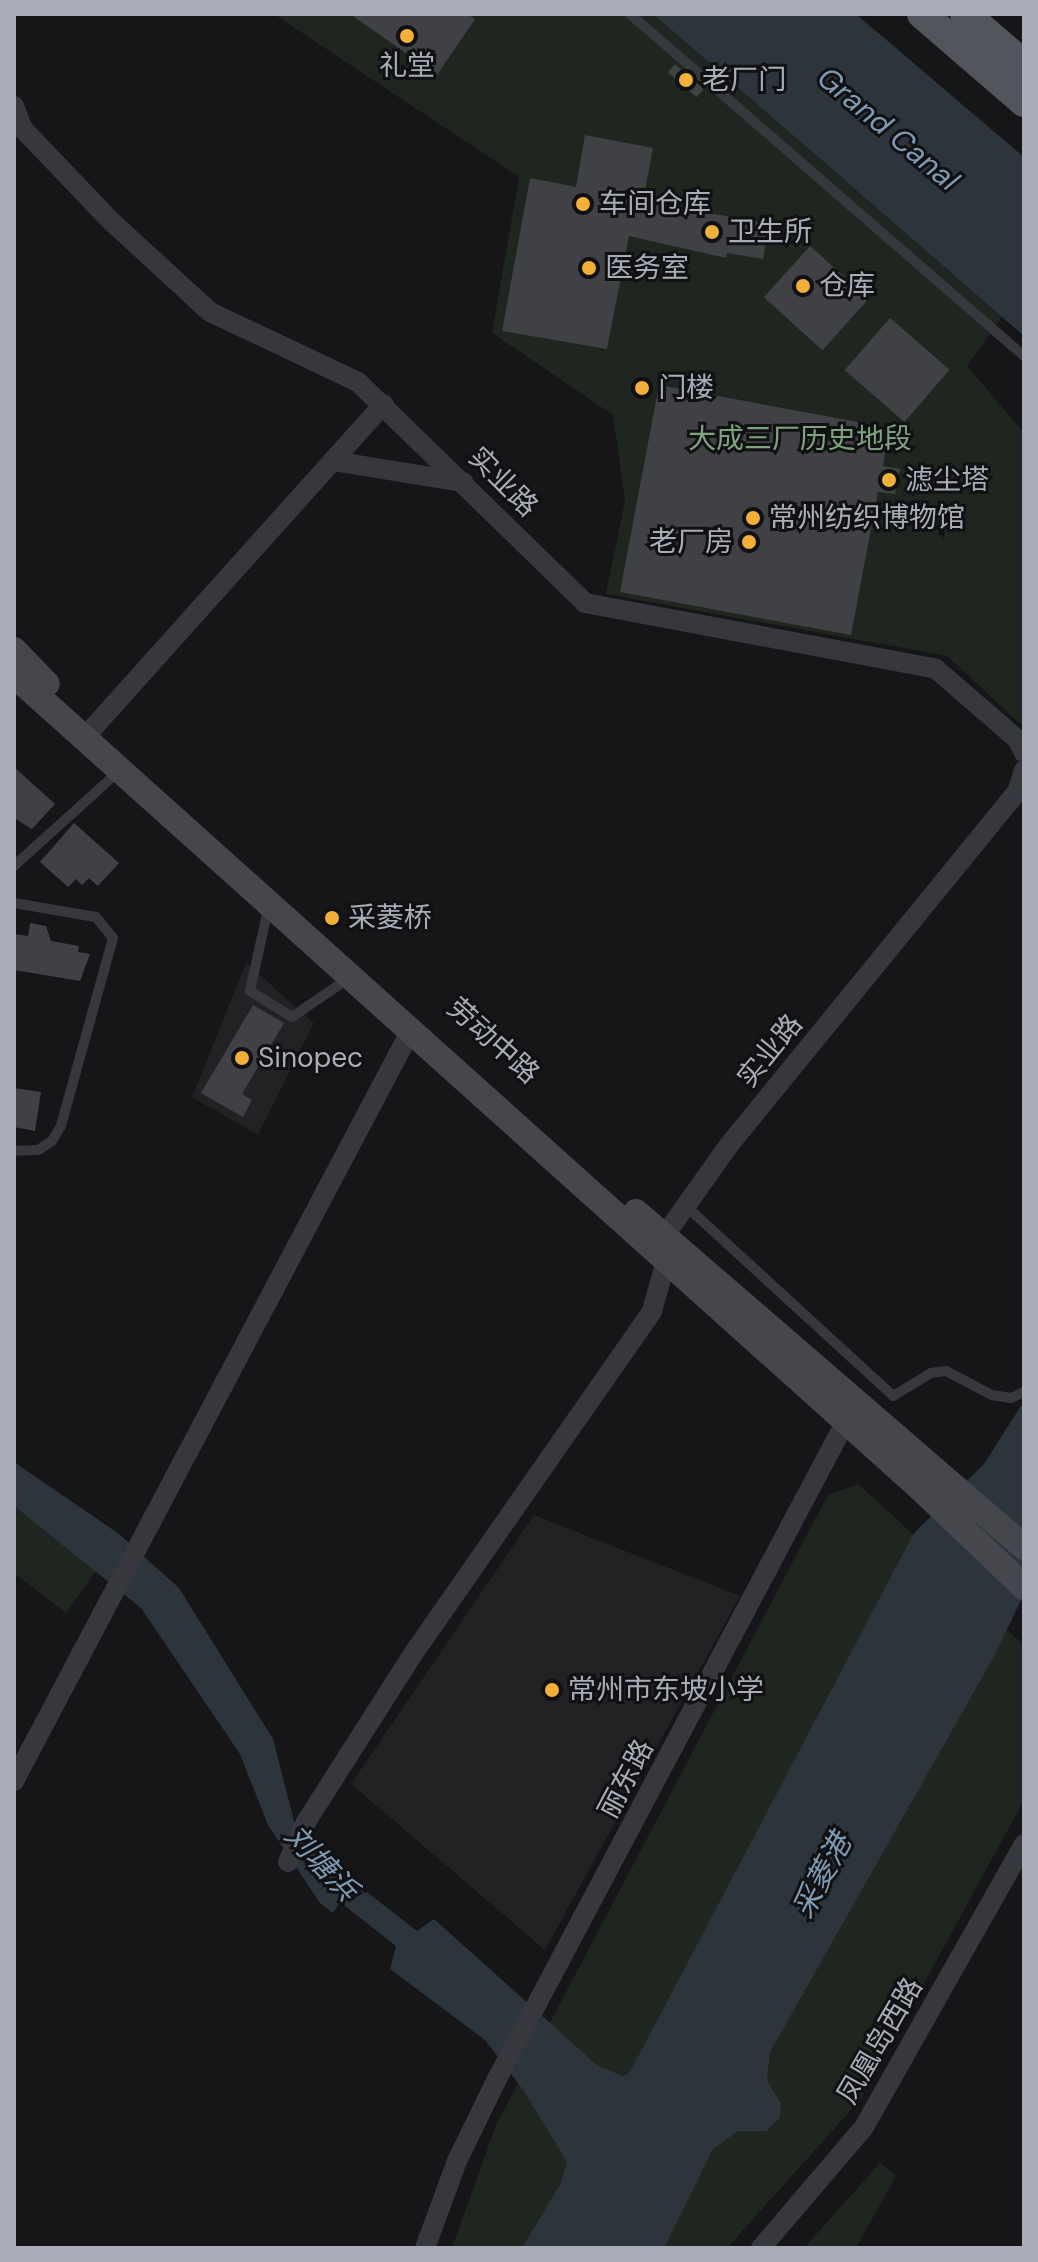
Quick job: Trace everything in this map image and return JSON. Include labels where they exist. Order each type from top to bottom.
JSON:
[{"type":"main road","points":[[922,14],[1024,102]]},
{"type":"main road","points":[[965,14],[1024,65]]},
{"type":"main road","name":"劳动中路","points":[[14,650],[93,728],[665,1248],[846,1421],[928,1478]]},
{"type":"main road","name":"劳动中路","points":[[14,675],[118,772],[410,1032],[665,1248],[928,1478]]},
{"type":"main road","points":[[928,1478],[1024,1547]]},
{"type":"main road","points":[[928,1478],[1024,1587]]},
{"type":"street","name":"实业路","points":[[14,106],[23,129],[111,221],[210,312],[358,382],[585,603],[936,669],[1018,740],[1024,753]]},
{"type":"street","points":[[93,728],[384,404]]},
{"type":"street","points":[[333,461],[463,482]]},
{"type":"street","name":"实业路","points":[[665,1248],[686,1206],[729,1145],[1017,792],[1024,770]]},
{"type":"street","points":[[14,1781],[410,1032]]},
{"type":"street","points":[[288,1862],[306,1822],[413,1654],[607,1382],[652,1311],[665,1248]]},
{"type":"street","name":"丽东路","points":[[425,2248],[457,2161],[497,2079],[545,1994],[846,1421]]},
{"type":"street","name":"凤凰岛西路","points":[[761,2248],[864,2127],[1024,1844]]},
{"type":"lane","points":[[630,14],[1024,356]]},
{"type":"lane","points":[[14,866],[118,772]]},
{"type":"lane","points":[[14,903],[96,917],[113,938],[61,1126],[52,1141],[38,1150],[14,1151]]},
{"type":"lane","points":[[269,907],[250,991],[292,1017],[349,978]]},
{"type":"lane","points":[[686,1206],[893,1396],[931,1373],[946,1371],[992,1395],[1011,1398],[1024,1392]]},
{"type":"shaded area","points":[[246,963],[314,1023],[258,1135],[192,1097]]},
{"type":"shaded area","name":"常州市东坡小学","points":[[534,1515],[740,1596],[545,1950],[351,1784]]},
{"type":"green space","name":"大成三厂历史地段","points":[[274,14],[653,14],[1002,317],[967,366],[1024,433],[1024,727],[947,656],[606,594],[625,501],[613,415],[492,333],[519,177]]},
{"type":"green space","points":[[858,1484],[936,1555],[555,2248],[452,2248],[496,2125],[828,1495]]},
{"type":"green space","points":[[14,1506],[96,1571],[66,1613],[14,1573]]},
{"type":"green space","points":[[990,1617],[1024,1644],[1024,1800],[861,2099],[727,2248],[651,2248]]},
{"type":"green space","points":[[880,2163],[896,2176],[856,2248],[804,2248]]},
{"type":"water","name":"Grand Canal","points":[[653,14],[856,14],[1024,157],[1024,336]]},
{"type":"water","points":[[1024,1401],[1024,1594],[992,1660],[770,2052],[767,2080],[781,2104],[780,2117],[766,2131],[738,2131],[713,2149],[664,2248],[522,2248],[561,2183],[567,2162],[524,2091],[485,2040],[390,1969],[396,1946],[340,1902],[333,1913],[320,1903],[268,1825],[240,1754],[141,1608],[14,1506],[14,1462],[119,1534],[179,1588],[273,1739],[294,1821],[322,1857],[417,1931],[434,1919],[598,2066],[623,2076],[630,2072],[914,1533],[984,1464]]},
{"type":"building","points":[[350,14],[467,14],[475,19],[437,75]]},
{"type":"building","name":"老厂门","points":[[675,64],[704,89],[696,97],[668,72]]},
{"type":"building","points":[[585,135],[653,148],[643,201],[770,224],[763,259],[727,253],[726,258],[629,236],[607,349],[502,331],[530,178],[576,187]]},
{"type":"building","points":[[810,246],[869,299],[823,350],[764,297]]},
{"type":"building","points":[[890,318],[950,370],[904,422],[845,370]]},
{"type":"building","name":"老厂房","points":[[659,385],[890,428],[883,466],[900,469],[895,494],[878,492],[851,635],[620,592]]},
{"type":"building","points":[[14,767],[55,804],[32,829],[14,818]]},
{"type":"building","points":[[74,823],[119,863],[98,886],[89,878],[82,885],[76,879],[68,887],[40,862]]},
{"type":"building","points":[[30,923],[46,926],[51,941],[79,946],[78,952],[90,954],[80,981],[14,970],[14,934],[28,936]]},
{"type":"building","name":"Sinopec","points":[[253,1005],[284,1023],[242,1094],[252,1100],[243,1117],[201,1093]]},
{"type":"building","points":[[14,1088],[41,1092],[35,1131],[14,1127]]},
{"type":"place","name":"礼堂","points":[[407,36]]},
{"type":"place","name":"老厂门","points":[[686,80]]},
{"type":"place","name":"车间仓库","points":[[583,204]]},
{"type":"place","name":"卫生所","points":[[712,232]]},
{"type":"place","name":"医务室","points":[[589,268]]},
{"type":"place","name":"仓库","points":[[803,286]]},
{"type":"place","name":"门楼","points":[[642,388]]},
{"type":"place","name":"滤尘塔","points":[[889,480]]},
{"type":"place","name":"常州纺织博物馆","points":[[753,518]]},
{"type":"place","name":"老厂房","points":[[749,542]]},
{"type":"place","name":"采菱桥","points":[[332,918]]},
{"type":"place","name":"Sinopec","points":[[242,1058]]},
{"type":"place","name":"常州市东坡小学","points":[[552,1690]]},
{"type":"water label","name":"刘塘浜","points":[[321,1863]]},
{"type":"water label","name":"采菱港","points":[[822,1876]]}]
